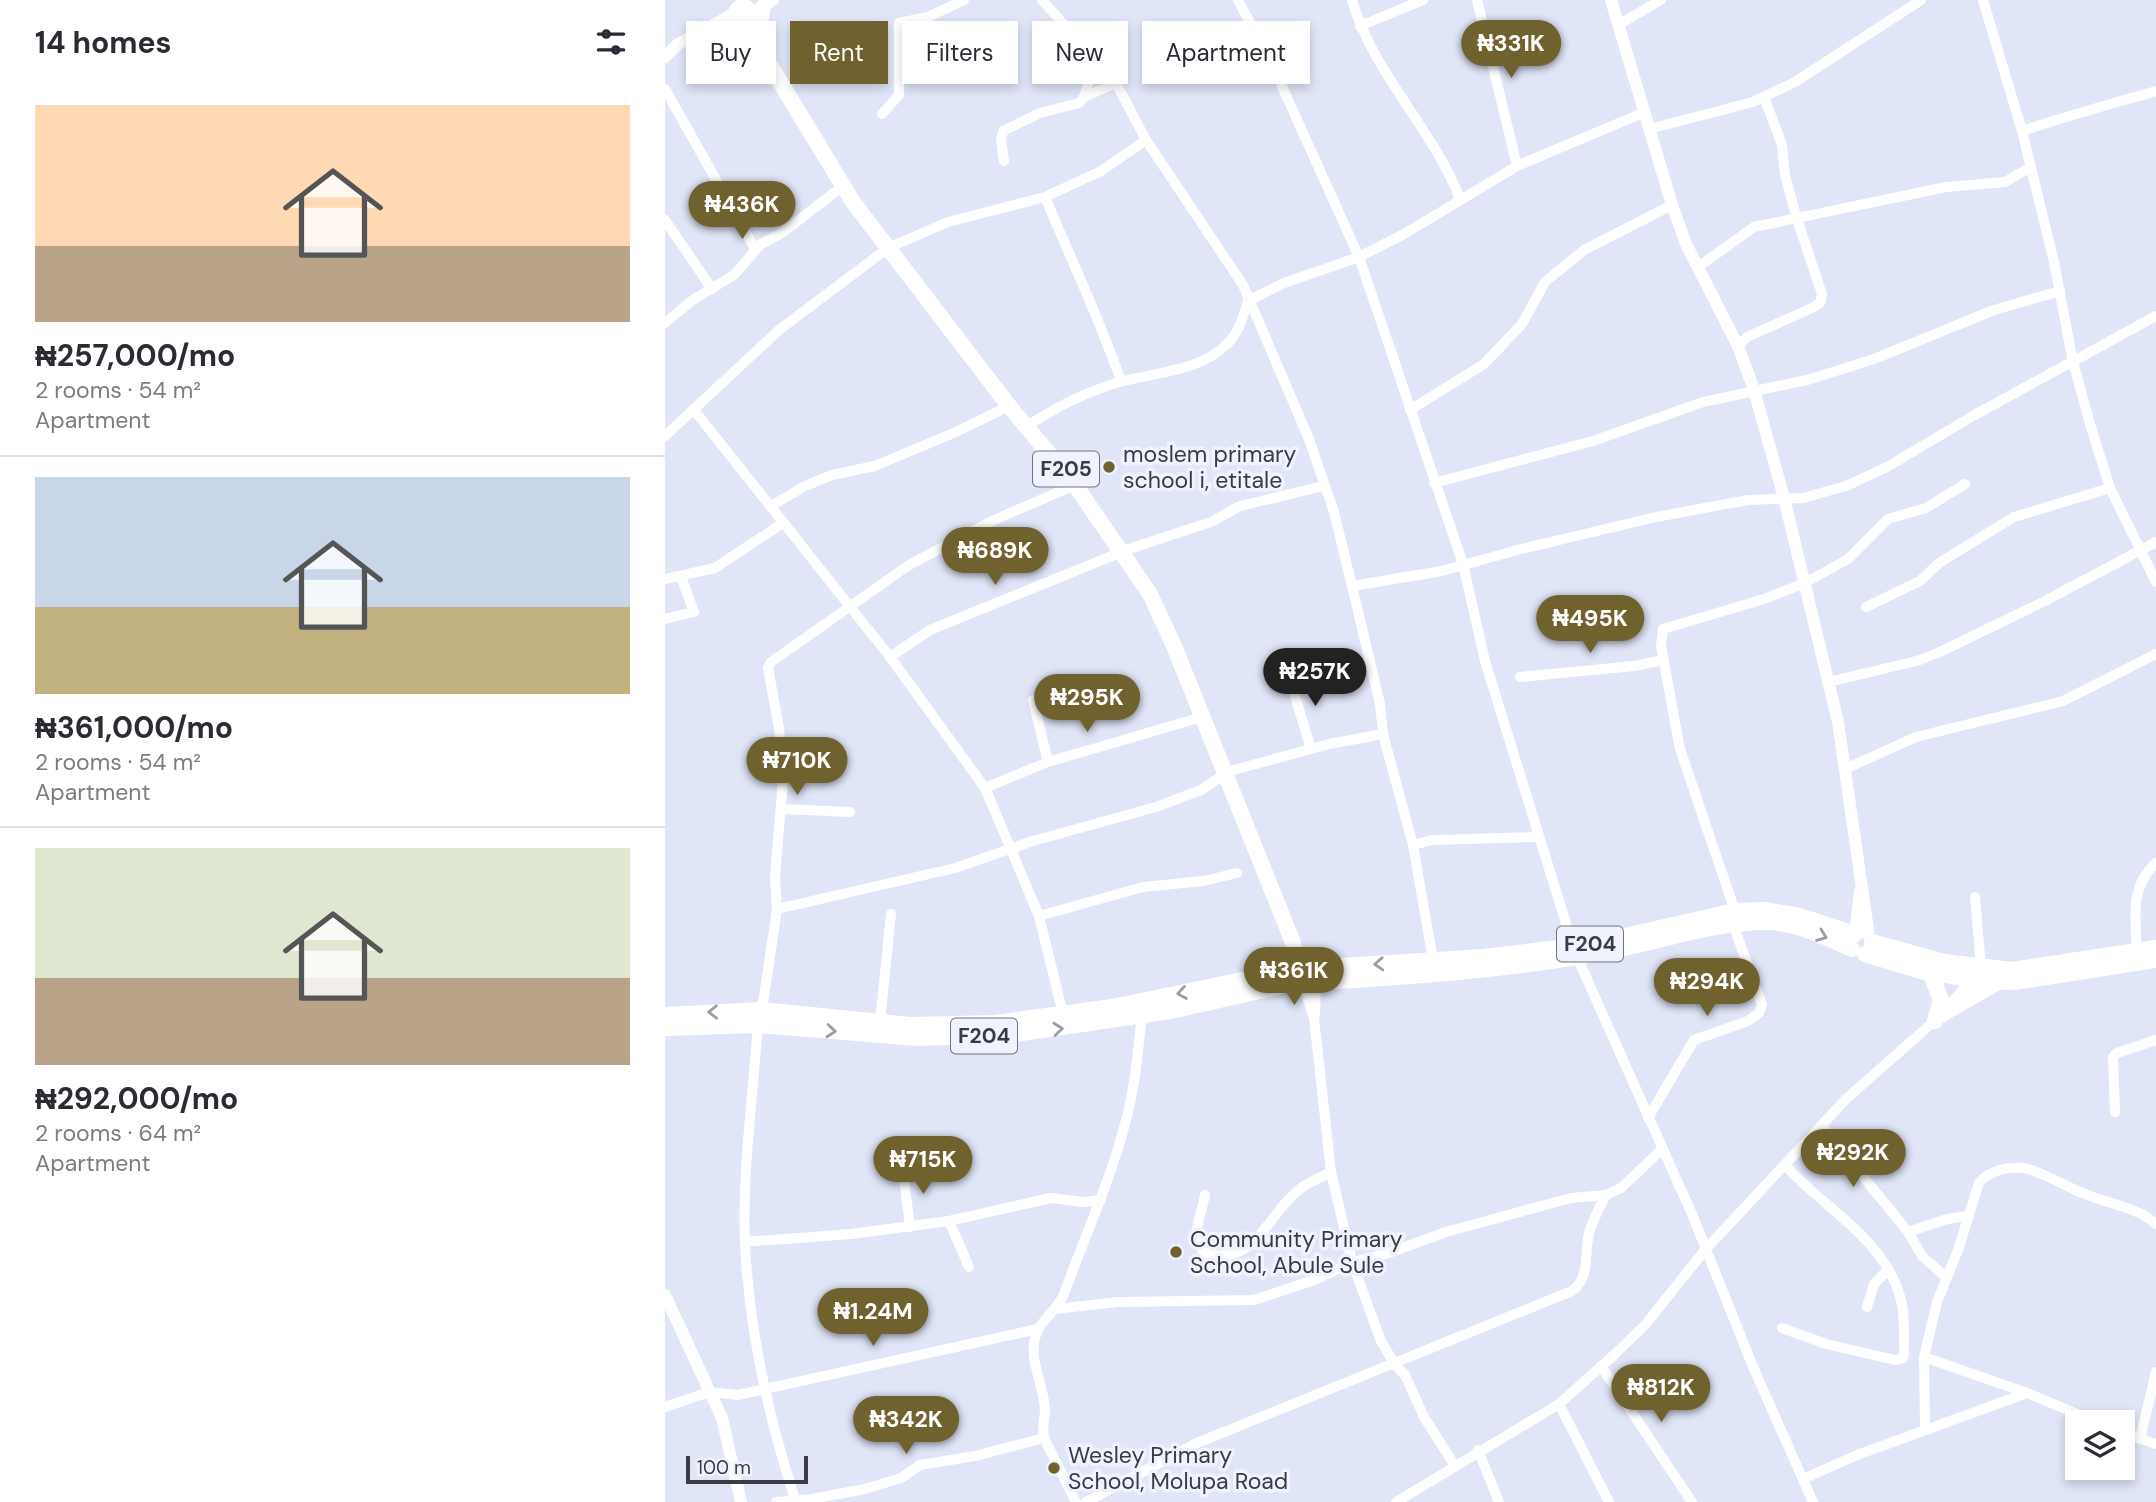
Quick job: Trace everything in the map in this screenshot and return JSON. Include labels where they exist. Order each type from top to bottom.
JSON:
[{"type":"main road","points":[[726,21],[746,9]]},
{"type":"main road","name":"F205","points":[[776,69],[890,247],[1032,423],[1125,551],[1157,608],[1202,717],[1230,771]]},
{"type":"main road","name":"F205","points":[[776,71],[843,186],[1009,406],[1075,485],[1164,603],[1292,940],[1308,974]]},
{"type":"main road","name":"F204","points":[[665,1015],[963,1025],[1063,1014],[1308,974],[1500,968],[1734,918],[1862,941],[1944,962],[2000,981],[2035,981],[2156,960]]},
{"type":"main road","name":"F204","points":[[1862,941],[1930,972],[1976,973],[2033,968],[2156,948]]},
{"type":"main road","name":"F204","points":[[665,1028],[760,1018],[877,1035],[947,1038],[1066,1028],[1142,1014],[1308,974],[1326,967],[1575,951]]},
{"type":"main road","points":[[1930,972],[1941,1000],[1939,1017]]},
{"type":"main road","points":[[1939,1017],[2000,981]]},
{"type":"street","points":[[882,114],[899,95],[899,23],[928,17],[964,0]]},
{"type":"street","points":[[1042,0],[1060,21]]},
{"type":"street","points":[[1238,0],[1276,74],[1359,257],[1463,564],[1485,661],[1575,951],[1813,1502]]},
{"type":"street","points":[[1352,0],[1360,26],[1386,75],[1441,159],[1460,198]]},
{"type":"street","points":[[1360,26],[1423,0]]},
{"type":"street","points":[[1477,0],[1517,166]]},
{"type":"street","points":[[1611,0],[1672,205],[1698,267],[1738,346],[1754,390],[1784,498],[1829,682],[1845,769],[1860,887],[1867,911],[1862,941]]},
{"type":"street","points":[[1618,25],[1661,0]]},
{"type":"street","points":[[1649,129],[1731,111],[1764,97],[1795,82],[1921,0]]},
{"type":"street","points":[[1983,0],[2022,131],[2060,291],[2073,362],[2110,488],[2156,582]]},
{"type":"street","points":[[666,56],[674,55],[686,47]]},
{"type":"street","points":[[1004,161],[1003,131],[1040,113],[1079,103],[1088,84]]},
{"type":"street","points":[[1084,97],[1114,84]]},
{"type":"street","points":[[1117,84],[1146,140],[1243,285],[1310,439],[1323,486],[1334,512],[1380,704],[1383,734],[1413,845],[1433,960]]},
{"type":"street","points":[[665,89],[755,249]]},
{"type":"street","points":[[2022,131],[2156,91]]},
{"type":"street","points":[[1738,346],[1748,337],[1819,303],[1822,293],[1796,216],[1785,175],[1782,145],[1764,97]]},
{"type":"street","points":[[1032,423],[1062,403],[1121,382],[1177,369],[1212,355],[1235,335],[1248,301],[1284,283],[1359,257],[1406,233],[1517,166],[1645,112]]},
{"type":"street","points":[[665,436],[727,375],[779,330],[890,247],[948,222],[1045,197],[1101,171],[1146,140]]},
{"type":"street","points":[[1698,267],[1754,227],[1796,216],[1946,187],[2005,181],[2029,168]]},
{"type":"street","points":[[665,323],[744,265],[755,249],[782,233],[843,186]]},
{"type":"street","points":[[1045,197],[1074,269],[1096,309],[1121,382]]},
{"type":"street","points":[[1410,410],[1484,364],[1522,324],[1545,282],[1584,250],[1672,205]]},
{"type":"street","points":[[665,220],[712,289]]},
{"type":"street","points":[[1434,483],[1593,441],[1661,415],[1754,390],[1782,388],[1874,359],[1983,314],[2060,291]]},
{"type":"street","points":[[1352,586],[1443,571],[1656,517],[1748,500],[1803,498],[1864,478],[2156,316]]},
{"type":"street","points":[[771,506],[805,486],[832,475],[874,466],[1009,406]]},
{"type":"street","points":[[694,410],[822,575],[890,657],[985,788],[1039,916],[1063,1014]]},
{"type":"street","points":[[1648,1118],[1658,1105],[1669,1077],[1694,1040],[1748,1021],[1759,1013],[1762,1005],[1680,750],[1664,660],[1663,629],[1764,599],[1805,583],[1848,559],[1888,519],[1926,508],[1965,484]]},
{"type":"street","points":[[795,1499],[776,1440],[764,1389],[745,1242],[760,1018],[777,909],[775,878],[782,755],[768,668],[771,662],[909,565],[994,520],[1075,485]]},
{"type":"street","points":[[890,657],[930,630],[1125,551],[1211,522],[1240,506],[1323,486]]},
{"type":"street","points":[[1866,607],[1920,581],[1939,563],[2014,517],[2110,488]]},
{"type":"street","points":[[665,579],[715,568],[783,523]]},
{"type":"street","points":[[1829,682],[1920,660],[1944,650],[2156,542]]},
{"type":"street","points":[[665,619],[694,612],[681,577]]},
{"type":"street","points":[[1845,769],[1916,737],[2063,701],[2156,654]]},
{"type":"street","points":[[1520,677],[1634,666],[1664,660]]},
{"type":"street","points":[[1289,676],[1311,749]]},
{"type":"street","points":[[1033,700],[1048,762]]},
{"type":"street","points":[[985,788],[1048,762],[1202,717]]},
{"type":"street","points":[[777,909],[955,868],[1184,798],[1230,771],[1311,749],[1383,734]]},
{"type":"street","points":[[781,808],[850,812]]},
{"type":"street","points":[[1413,845],[1433,839],[1538,837]]},
{"type":"street","points":[[2137,950],[2136,896],[2147,871],[2156,863]]},
{"type":"street","points":[[1039,916],[1143,887],[1203,881],[1237,873]]},
{"type":"street","points":[[1401,1501],[1478,1450],[1559,1404],[1645,1325],[1705,1250],[1869,1077],[1939,1017],[1976,973],[1975,897]]},
{"type":"street","points":[[880,1022],[891,914]]},
{"type":"street","points":[[1308,974],[1331,1172],[1352,1262],[1381,1341],[1395,1365],[1405,1375],[1425,1417],[1455,1466]]},
{"type":"street","points":[[1076,1502],[1044,1438],[1045,1410],[1034,1340],[1038,1329],[1055,1309],[1101,1200],[1125,1124],[1137,1065],[1142,1014]]},
{"type":"street","points":[[2115,1112],[2113,1057],[2117,1053],[2156,1040]]},
{"type":"street","points":[[1822,1126],[1908,1232],[1923,1256],[1947,1278]]},
{"type":"street","points":[[1055,1309],[1118,1302],[1254,1300],[1317,1279],[1352,1262],[1571,1198],[1606,1195],[1621,1188],[1661,1150]]},
{"type":"street","points":[[1782,1328],[1849,1350],[1895,1360],[1903,1358],[1902,1304],[1876,1251],[1854,1226],[1804,1187],[1785,1165]]},
{"type":"street","points":[[1925,1429],[1924,1357],[1937,1302],[1979,1183],[1985,1175],[1997,1170],[2024,1168],[2145,1215],[2156,1224]]},
{"type":"street","points":[[903,1171],[911,1227]]},
{"type":"street","points":[[1205,1195],[1196,1219],[1196,1240],[1204,1253],[1230,1257],[1245,1250],[1301,1188],[1331,1172]]},
{"type":"street","points":[[1086,1502],[1197,1443],[1371,1370],[1395,1365],[1480,1327],[1562,1296],[1580,1286],[1586,1268],[1589,1233],[1606,1195]]},
{"type":"street","points":[[745,1242],[911,1227],[1051,1198],[1083,1202],[1101,1200]]},
{"type":"street","points":[[1908,1232],[1947,1219],[1969,1216]]},
{"type":"street","points":[[949,1221],[969,1267]]},
{"type":"street","points":[[1867,1307],[1874,1283],[1887,1271]]},
{"type":"street","points":[[665,1295],[722,1418],[741,1502]]},
{"type":"street","points":[[665,1407],[709,1392],[738,1395],[1038,1329]]},
{"type":"street","points":[[1924,1357],[2068,1410]]},
{"type":"street","points":[[1601,1366],[1692,1502]]},
{"type":"street","points":[[2140,1439],[2156,1372]]},
{"type":"street","points":[[1803,1479],[1925,1429],[2027,1393]]},
{"type":"street","points":[[1559,1404],[1609,1502]]},
{"type":"street","points":[[2135,1437],[2156,1444]]},
{"type":"street","points":[[776,1502],[812,1499],[865,1489],[901,1478],[920,1465],[975,1456],[1044,1438]]},
{"type":"street","points":[[1478,1450],[1499,1502]]},
{"type":"place","name":"moslem primary school i, etitale","points":[[1109,467]]},
{"type":"place","name":"Community Primary School, Abule Sule","points":[[1176,1252]]},
{"type":"place","name":"Wesley Primary School, Molupa Road","points":[[1054,1468]]}]
